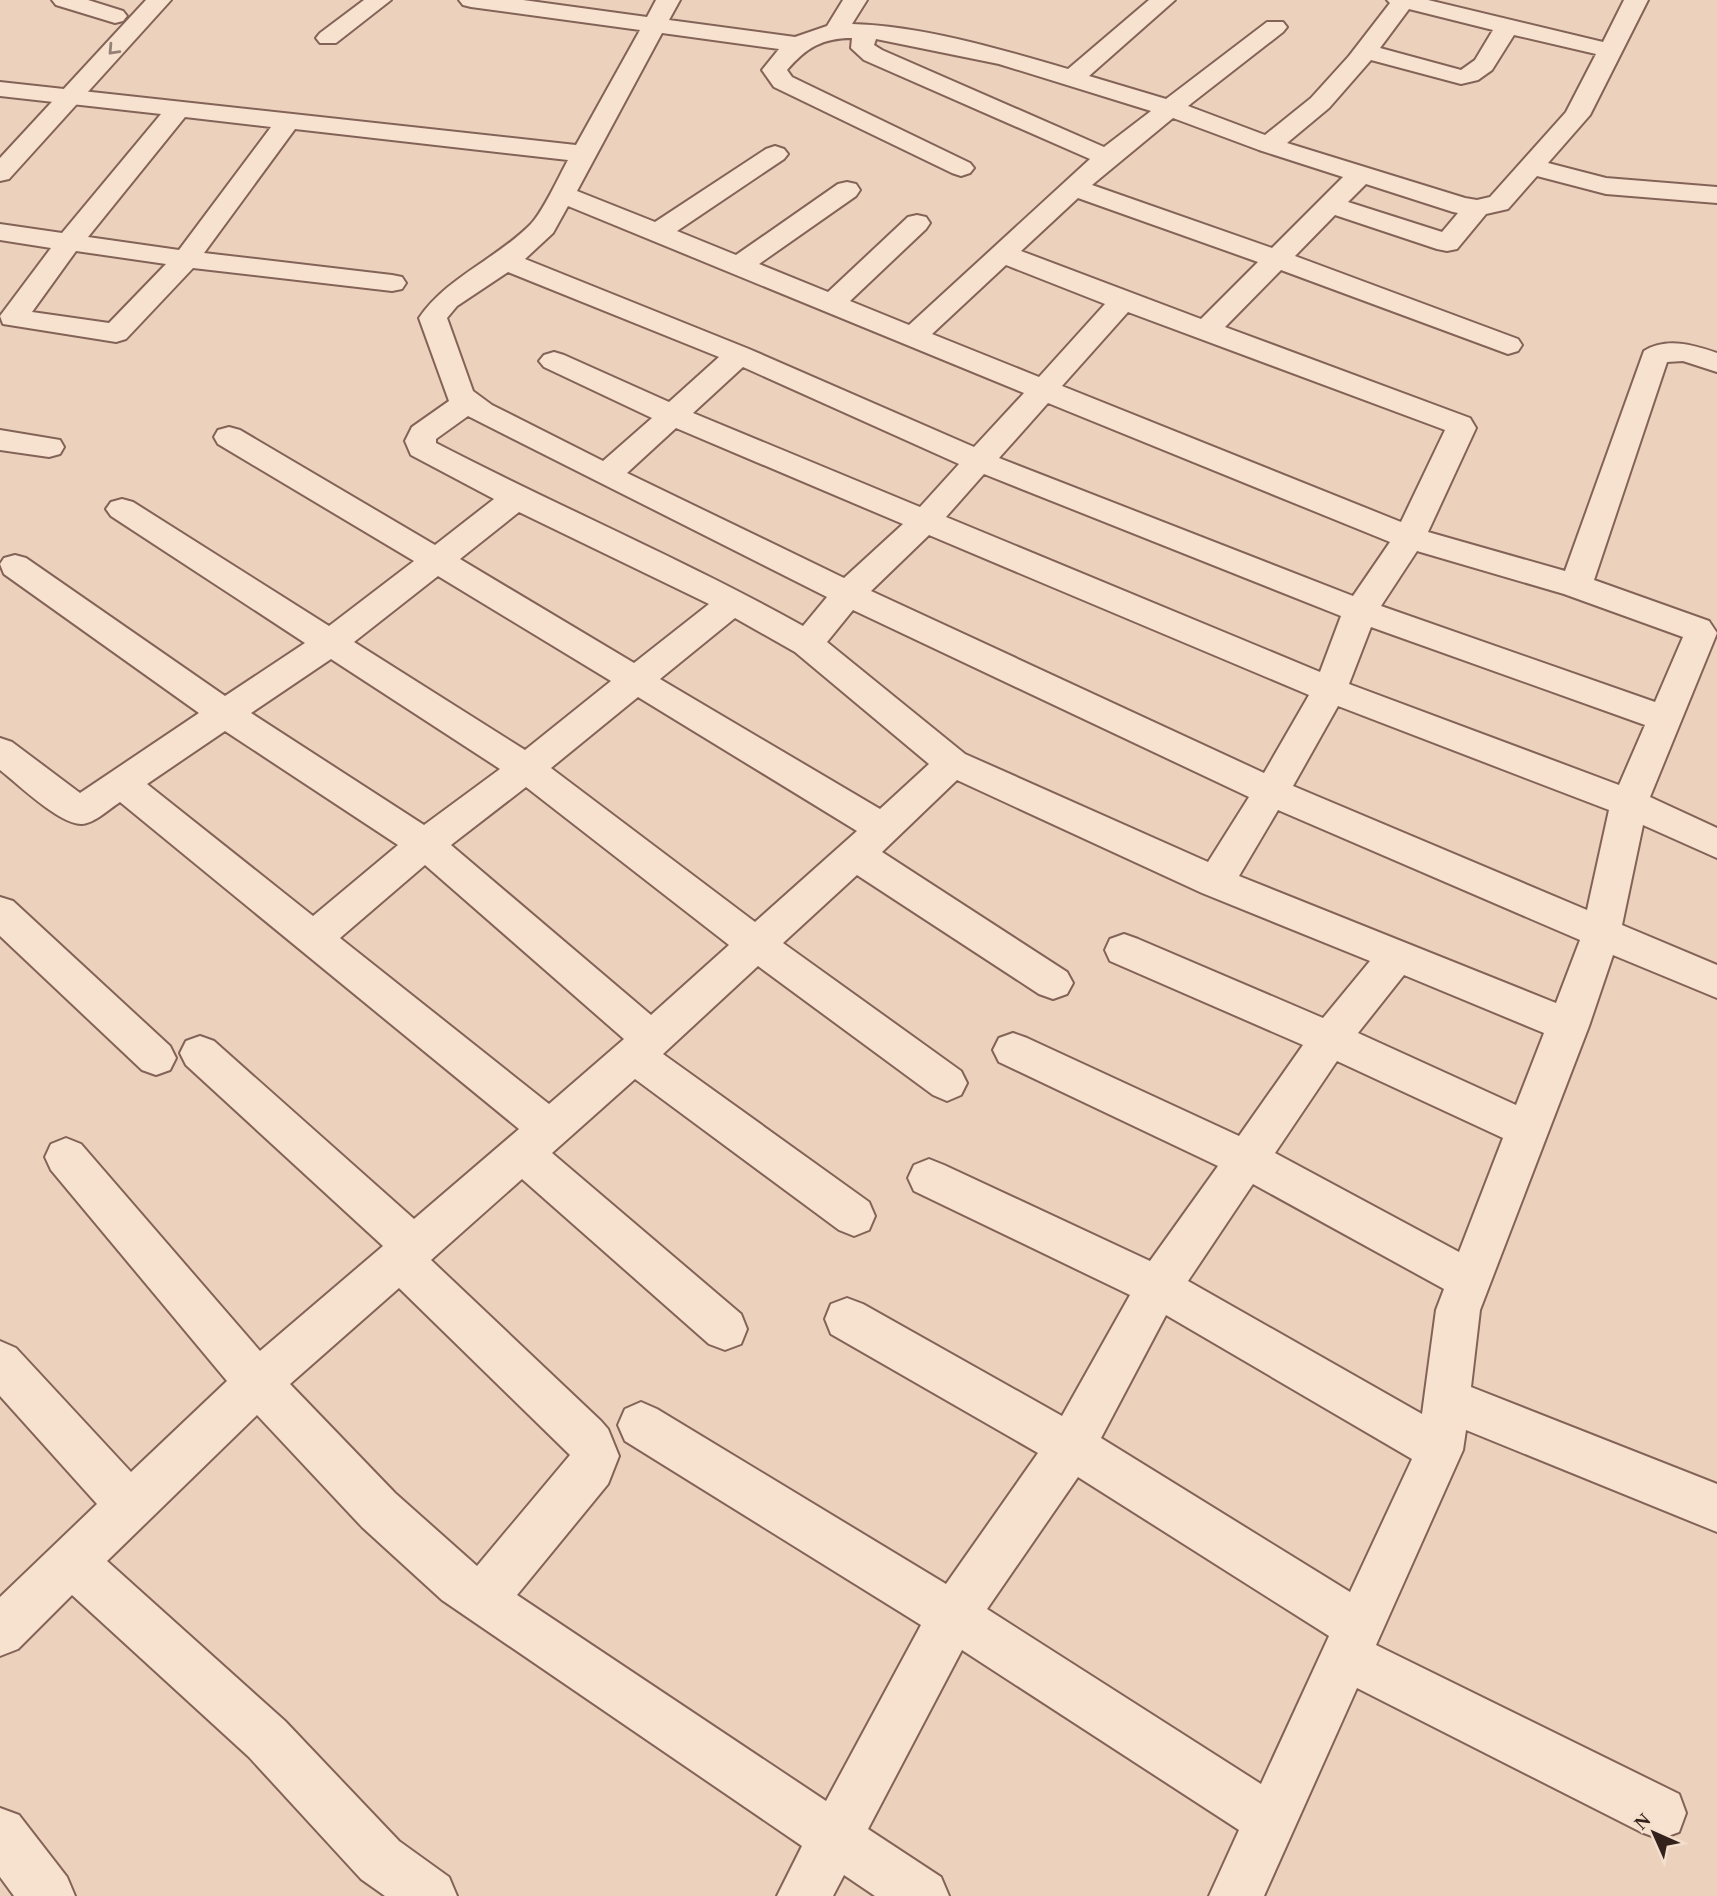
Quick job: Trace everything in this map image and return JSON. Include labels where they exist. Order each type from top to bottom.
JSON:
[{"type":"street","points":[[64,0],[122,8]]},
{"type":"street","points":[[0,173],[159,0]]},
{"type":"street","points":[[328,38],[379,0]]},
{"type":"street","points":[[471,0],[796,44],[836,30],[869,32],[1004,58],[1169,108],[1268,145],[1462,206],[1477,208],[1499,203],[1577,115],[1636,0]]},
{"type":"street","points":[[668,0],[544,227],[506,261],[447,300],[433,318],[460,395],[481,412],[848,594],[1271,793],[1717,982]]},
{"type":"street","points":[[836,30],[855,0]]},
{"type":"street","points":[[1070,80],[1163,0]]},
{"type":"street","points":[[1268,145],[1320,103],[1365,51],[1401,1],[1612,51]]},
{"type":"street","points":[[9,129],[122,8]]},
{"type":"street","points":[[1365,51],[1461,77],[1472,76],[1480,71],[1507,26]]},
{"type":"street","points":[[912,337],[1107,157],[1275,27]]},
{"type":"street","points":[[869,32],[862,42],[863,48],[873,55],[1107,157]]},
{"type":"street","points":[[796,44],[774,70],[783,82],[961,168]]},
{"type":"street","points":[[0,89],[583,154]]},
{"type":"street","points":[[180,107],[69,242],[13,318],[116,333],[186,260],[288,121]]},
{"type":"street","points":[[657,233],[775,154]]},
{"type":"street","points":[[1532,167],[1606,186],[1717,195]]},
{"type":"street","points":[[1206,330],[1361,174]]},
{"type":"street","points":[[1074,188],[1278,259],[1508,345]]},
{"type":"street","points":[[738,266],[847,190]]},
{"type":"street","points":[[561,194],[1409,538],[1576,586],[1700,632],[1629,803],[1602,931],[1569,1026],[1458,1310],[1440,1450],[1270,1820],[1239,1895]]},
{"type":"street","points":[[1331,205],[1447,243],[1477,208]]},
{"type":"street","points":[[831,304],[917,223]]},
{"type":"street","points":[[0,232],[186,260],[392,283]]},
{"type":"street","points":[[1003,254],[1461,428],[1409,538],[1360,611],[1330,690],[1215,883]]},
{"type":"street","points":[[506,261],[739,355],[979,461],[1360,611],[1665,719]]},
{"type":"street","points":[[807,644],[848,594],[925,521],[1124,301]]},
{"type":"street","points":[[1576,586],[1654,357],[1660,352],[1671,351],[1717,363]]},
{"type":"street","points":[[606,475],[739,355]]},
{"type":"street","points":[[554,361],[671,415],[1330,690],[1629,803],[1717,844]]},
{"type":"street","points":[[469,401],[423,434],[420,441],[422,448],[516,498],[733,602],[807,644],[952,762],[1215,883],[1569,1026]]},
{"type":"street","points":[[229,437],[636,680],[869,841],[1053,983]]},
{"type":"street","points":[[0,440],[49,447]]},
{"type":"street","points":[[0,751],[74,808],[81,810],[223,712],[331,642],[516,498]]},
{"type":"street","points":[[122,509],[526,768],[756,944],[947,1083]]},
{"type":"street","points":[[15,566],[223,712],[425,844],[643,1047],[854,1216]]},
{"type":"street","points":[[312,939],[425,844],[526,768],[733,602]]},
{"type":"street","points":[[0,1631],[257,1382],[643,1047],[952,762]]},
{"type":"street","points":[[122,783],[312,939],[536,1141],[725,1329]]},
{"type":"street","points":[[0,912],[156,1058]]},
{"type":"street","points":[[1124,950],[1330,1039],[1528,1130]]},
{"type":"street","points":[[804,1896],[953,1616],[1071,1446],[1158,1287],[1330,1039],[1397,955]]},
{"type":"street","points":[[1013,1050],[1248,1160],[1469,1280]]},
{"type":"street","points":[[200,1053],[407,1253],[592,1445],[596,1457],[591,1467],[481,1600]]},
{"type":"street","points":[[66,1157],[257,1382],[388,1521],[437,1567],[481,1600],[922,1896]]},
{"type":"street","points":[[929,1178],[1158,1287],[1440,1450]]},
{"type":"street","points":[[848,1319],[1071,1446],[1353,1642],[1660,1813]]},
{"type":"street","points":[[0,1363],[130,1505]]},
{"type":"street","points":[[1447,1400],[1717,1508]]},
{"type":"street","points":[[641,1425],[953,1616],[1270,1820]]},
{"type":"street","points":[[72,1563],[267,1739],[380,1860],[430,1896]]},
{"type":"street","points":[[0,1834],[36,1891]]}]
